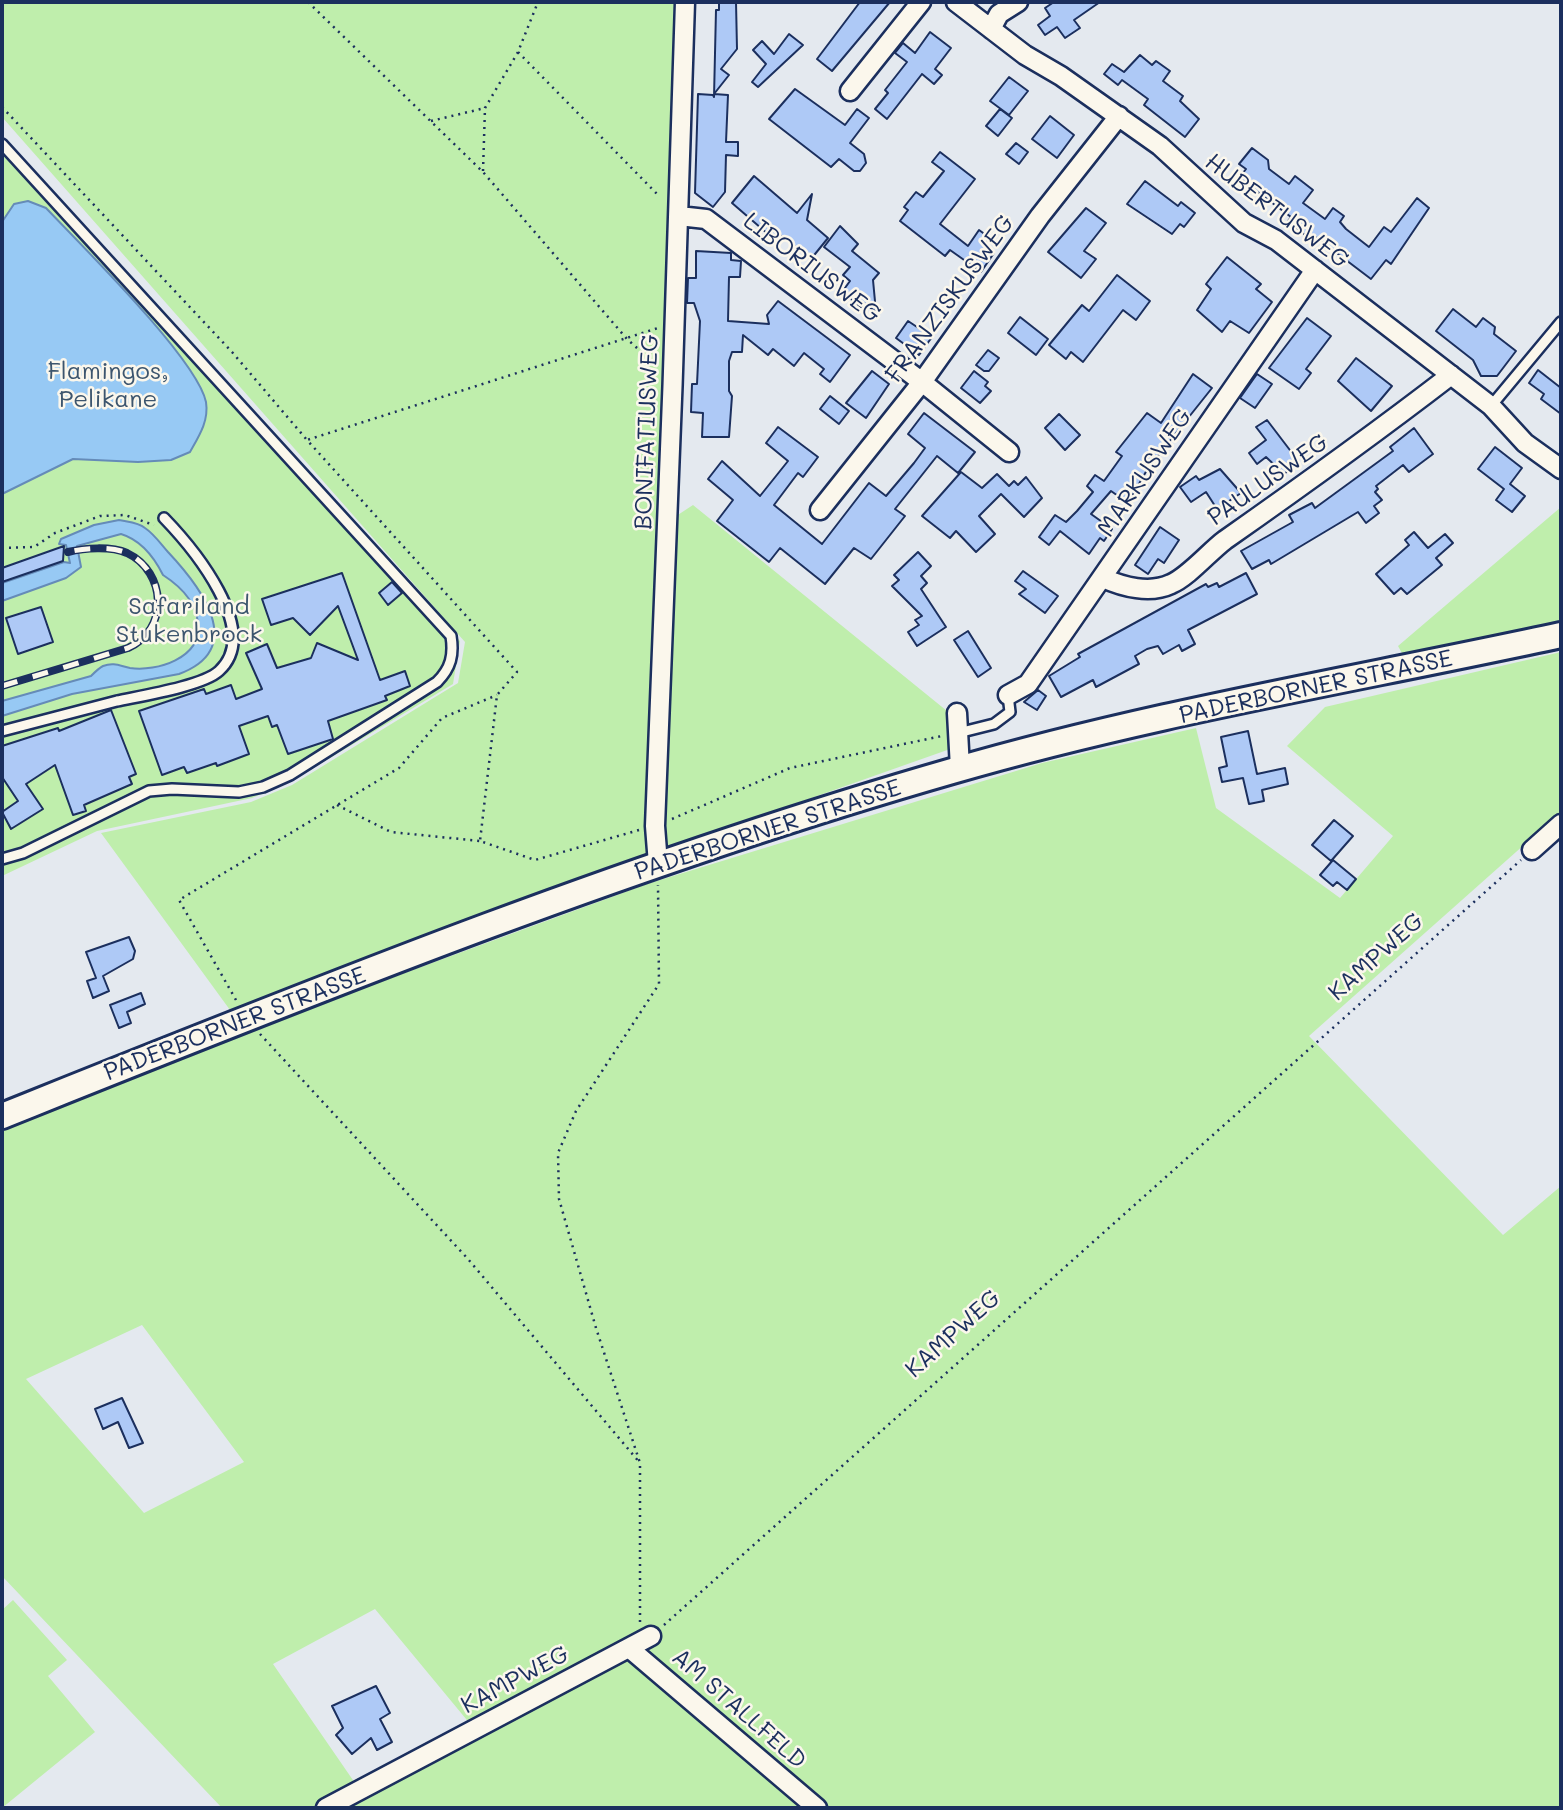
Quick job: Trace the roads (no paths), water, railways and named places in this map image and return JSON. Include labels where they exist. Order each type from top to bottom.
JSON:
[{"type":"main road","name":"PADERBORNER STRASSE","points":[[2,1116],[246,1019],[658,864],[960,768],[1068,740],[1561,635]]},
{"type":"street","name":"BONIFATIUSWEG","points":[[658,864],[654,826],[670,497],[671,379],[685,2]]},
{"type":"street","points":[[850,91],[921,2]]},
{"type":"street","name":"HUBERTUSWEG","points":[[956,2],[1160,146],[1244,223],[1276,240],[1491,406],[1525,443],[1561,469]]},
{"type":"street","points":[[991,29],[999,15],[1018,2]]},
{"type":"street","name":"FRANZISKUSWEG","points":[[820,510],[922,382],[1040,216],[1119,116]]},
{"type":"street","name":"LIBORIUSWEG","points":[[679,216],[706,219],[922,382],[1009,452]]},
{"type":"street","name":"MARKUSWEG","points":[[1008,695],[1028,684],[1315,270]]},
{"type":"street","name":"PAULUSWEG","points":[[1103,578],[1119,585],[1147,589],[1172,584],[1212,550],[1362,444],[1451,375]]},
{"type":"street","points":[[957,713],[960,768]]},
{"type":"street","points":[[1532,850],[1561,824]]},
{"type":"street","name":"KAMPWEG","points":[[327,1808],[651,1636]]},
{"type":"street","name":"AM STALLFELD","points":[[629,1647],[817,1808]]},
{"type":"lane","points":[[2,144],[451,636],[453,648],[446,673],[437,682],[290,775],[263,787],[239,792],[172,789],[149,791],[23,853],[2,859]]},
{"type":"lane","points":[[1491,406],[1561,322]]},
{"type":"lane","points":[[2,731],[180,687],[212,676],[226,664],[232,639],[225,605],[189,543],[164,518]]},
{"type":"lane","points":[[958,733],[994,724],[1010,712],[1008,695]]},
{"type":"water","points":[[28,201],[46,208],[110,274],[161,331],[198,383],[207,409],[202,428],[190,452],[171,460],[138,462],[73,459],[2,494],[2,222],[14,204]]},
{"type":"water","points":[[119,520],[136,523],[148,530],[193,581],[211,616],[214,633],[211,649],[200,663],[179,674],[72,694],[2,716],[2,701],[91,676],[107,665],[141,669],[164,665],[185,654],[192,646],[198,625],[191,602],[176,584],[163,575],[146,550],[135,540],[121,534],[77,546],[81,567],[66,578],[2,601],[2,583],[64,562],[70,563],[66,545],[59,544],[61,539],[94,525]]},
{"type":"railway","points":[[2,686],[128,648],[141,640],[151,628],[158,601],[156,587],[150,573],[140,562],[127,553],[113,549],[68,552]]},
{"type":"park label","name":"Flamingos, Pelikane","points":[[108,386]]},
{"type":"park label","name":"Safariland Stukenbrock","points":[[189,621]]}]
